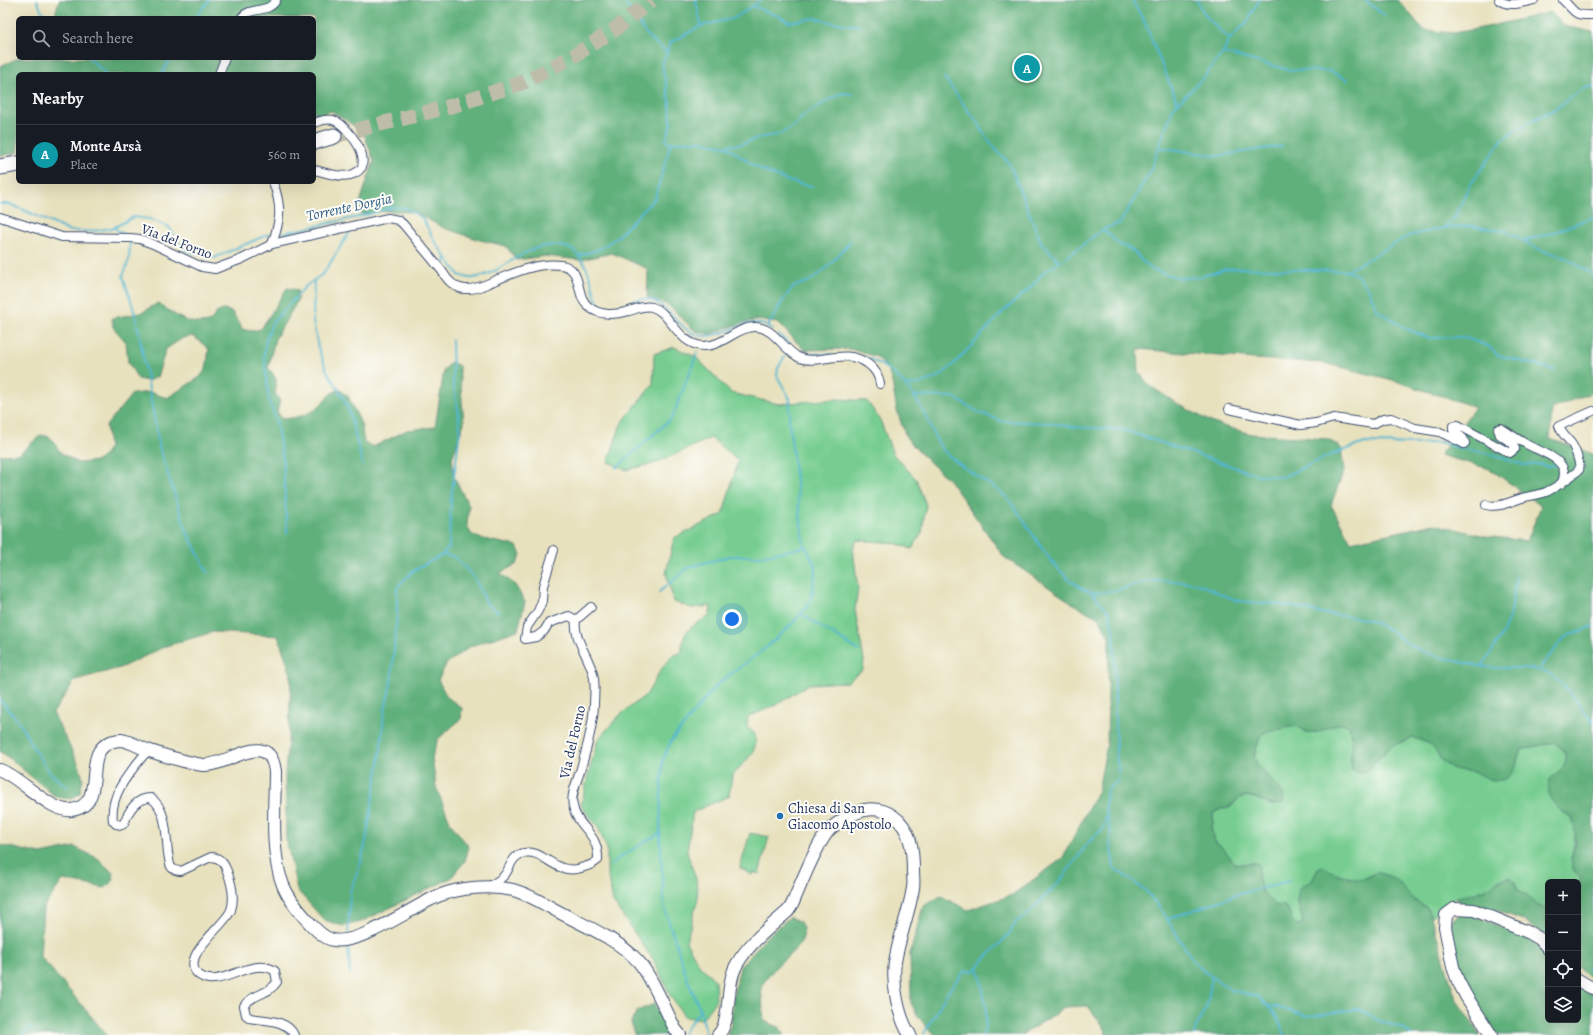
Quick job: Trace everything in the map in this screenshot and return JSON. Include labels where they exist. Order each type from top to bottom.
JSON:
[{"type":"highway","points":[[316,141],[334,136]]},
{"type":"highway","points":[[0,167],[16,164]]},
{"type":"street","points":[[242,16],[249,12],[269,7],[276,0]]},
{"type":"street","points":[[1501,2],[1512,4],[1534,0]]},
{"type":"street","points":[[1563,0],[1573,12],[1579,15],[1593,15]]},
{"type":"street","points":[[220,72],[224,60]]},
{"type":"street","points":[[316,122],[328,119],[334,120],[340,124],[355,139],[362,154],[363,161],[362,168],[354,174],[339,176],[316,170]]},
{"type":"street","points":[[272,244],[279,223],[280,209],[274,184]]},
{"type":"street","name":"Via del Forno","points":[[0,217],[62,237],[140,239],[192,263],[215,269],[242,260],[272,244],[393,218],[402,224],[447,279],[458,288],[465,289],[480,286],[514,272],[540,266],[560,265],[569,268],[574,272],[585,304],[590,309],[602,313],[615,314],[624,313],[642,306],[653,307],[660,310],[684,337],[697,344],[705,346],[719,342],[750,327],[760,327],[770,333],[790,352],[801,358],[807,359],[838,356],[851,357],[863,361],[876,372],[880,384]]},
{"type":"street","points":[[1229,409],[1301,425],[1334,418],[1373,424],[1383,419],[1391,418],[1415,428],[1440,432],[1464,444],[1465,442],[1463,438],[1453,430],[1454,426],[1458,425],[1510,453],[1515,449],[1513,444],[1500,435],[1498,429],[1501,428],[1557,460],[1564,471],[1564,478],[1561,484]]},
{"type":"street","points":[[1486,505],[1493,506],[1507,504],[1522,498],[1545,492],[1561,484],[1579,470],[1580,468],[1571,443],[1566,439],[1559,426],[1593,411]]},
{"type":"street","points":[[554,550],[543,586],[542,601],[538,611],[527,626],[525,639],[536,636],[544,631],[549,623],[569,616],[576,620],[591,607]]},
{"type":"street","name":"Via del Forno","points":[[486,888],[505,875],[513,860],[522,853],[530,852],[541,856],[559,868],[570,870],[593,865],[598,860],[598,852],[594,840],[578,819],[573,806],[573,795],[587,749],[594,707],[594,676],[578,639],[575,627],[576,620]]},
{"type":"street","points":[[0,770],[50,804],[70,811],[78,808],[90,796],[94,788],[96,756],[98,751],[105,745],[121,740],[148,750],[198,764],[208,765],[217,764],[249,751],[265,751],[271,755],[274,762],[275,850],[283,886],[298,911],[310,924],[327,938],[341,941],[358,938],[434,898],[460,890],[486,888],[513,890],[587,926],[628,951],[638,960],[645,971],[675,1029],[680,1035]]},
{"type":"street","points":[[148,750],[123,782],[117,795],[113,821],[116,824],[122,825],[134,804],[140,800],[151,798],[159,806],[162,815],[166,828],[169,859],[173,869],[176,871],[181,871],[211,857],[216,857],[225,865],[230,879],[233,902],[230,912],[197,952],[193,961],[196,971],[199,975],[212,979],[254,967],[262,966],[270,968],[275,972],[277,982],[274,988],[247,1000],[244,1006],[244,1011],[250,1018],[279,1023],[290,1028],[294,1035]]},
{"type":"street","points":[[718,1035],[722,1032],[725,1023],[730,985],[736,964],[754,942],[788,911],[819,846],[830,830],[855,813],[876,809],[884,810],[899,819],[904,825],[911,845],[913,886],[895,962],[895,978],[900,1013],[904,1026],[910,1035]]},
{"type":"street","points":[[1491,1035],[1466,996],[1456,974],[1445,927],[1446,915],[1454,910],[1474,910],[1530,933],[1540,939],[1545,945]]},
{"type":"street","points":[[1581,982],[1593,988]]},
{"type":"green space","points":[[59,0],[1398,0],[1424,30],[1454,33],[1551,12],[1564,26],[1593,32],[1593,392],[1552,409],[1550,439],[1593,454],[1593,979],[1581,970],[1581,879],[1579,879],[1574,870],[1571,860],[1575,847],[1574,824],[1572,818],[1558,808],[1552,801],[1548,788],[1549,779],[1564,766],[1566,761],[1565,752],[1561,747],[1554,742],[1521,750],[1514,771],[1504,779],[1496,780],[1451,767],[1442,761],[1434,748],[1423,741],[1413,738],[1393,745],[1366,771],[1357,773],[1352,770],[1351,765],[1352,737],[1349,726],[1345,724],[1337,724],[1317,732],[1306,732],[1299,727],[1294,726],[1263,733],[1260,737],[1254,755],[1257,765],[1283,793],[1283,803],[1277,805],[1266,803],[1256,798],[1245,796],[1230,806],[1217,811],[1213,814],[1213,823],[1211,828],[1215,842],[1223,848],[1235,864],[1258,864],[1261,890],[1275,905],[1285,906],[1293,923],[1298,925],[1303,923],[1297,903],[1299,888],[1312,881],[1318,868],[1323,866],[1336,873],[1353,879],[1364,879],[1377,872],[1396,879],[1415,901],[1427,908],[1456,999],[1480,1035],[1106,1035],[1105,1029],[1088,1006],[1066,1007],[1022,1035],[936,1035],[928,1029],[918,1016],[911,1003],[910,954],[923,906],[941,896],[968,910],[1012,895],[1062,859],[1098,790],[1107,745],[1109,637],[1099,618],[1078,607],[1004,557],[950,481],[919,452],[906,437],[897,411],[888,369],[877,357],[850,349],[804,350],[778,323],[758,320],[742,323],[709,334],[695,331],[668,305],[647,297],[648,269],[612,253],[580,260],[545,256],[516,260],[506,246],[480,240],[444,228],[414,212],[386,211],[361,214],[360,202],[374,161],[363,132],[332,111],[316,115],[316,72],[16,72],[16,152],[0,156],[0,66],[16,59],[316,60],[316,16],[55,16]],"holes":[[[1138,349],[1324,363],[1389,379],[1475,407],[1440,455],[1490,469],[1541,506],[1527,541],[1485,536],[1434,524],[1351,542],[1331,505],[1344,470],[1341,448],[1328,439],[1251,434],[1213,423],[1178,404],[1150,386],[1139,373]]]},
{"type":"green space","points":[[287,288],[297,290],[298,300],[275,339],[268,368],[276,379],[275,393],[280,401],[277,411],[282,419],[310,413],[330,395],[340,390],[348,396],[361,424],[364,442],[373,447],[407,430],[435,427],[444,370],[451,362],[459,366],[464,423],[452,458],[454,477],[469,506],[467,525],[471,534],[479,538],[517,546],[521,555],[517,564],[500,573],[515,585],[525,602],[518,630],[471,646],[447,663],[438,680],[447,697],[462,708],[461,719],[438,739],[432,757],[436,787],[451,824],[469,847],[465,861],[451,878],[361,922],[343,926],[324,920],[297,890],[286,839],[285,771],[289,732],[291,674],[278,636],[213,632],[166,646],[120,668],[75,680],[53,713],[78,763],[83,778],[80,793],[71,799],[56,797],[0,752],[0,455],[19,454],[41,435],[50,437],[61,453],[78,463],[97,461],[105,455],[109,446],[106,426],[132,394],[150,392],[167,398],[200,377],[206,369],[209,349],[193,336],[183,338],[166,349],[157,377],[147,381],[138,379],[128,362],[126,342],[113,327],[112,318],[141,313],[158,303],[189,322],[203,323],[211,321],[216,313],[225,309],[233,313],[242,329],[251,331],[261,329]]},
{"type":"green space","points":[[674,347],[696,357],[731,393],[779,404],[836,399],[867,401],[880,420],[893,454],[916,479],[926,505],[922,533],[912,549],[895,543],[857,540],[853,549],[858,589],[855,610],[864,660],[863,670],[847,682],[809,684],[776,705],[748,717],[747,727],[755,734],[756,744],[752,754],[732,776],[729,796],[693,812],[687,852],[696,879],[698,899],[686,942],[700,966],[715,980],[716,1000],[702,1019],[685,1017],[671,997],[654,961],[613,902],[607,872],[607,849],[598,827],[581,806],[598,739],[620,715],[647,694],[660,671],[672,656],[682,652],[684,638],[689,629],[698,622],[710,616],[711,606],[692,608],[674,602],[666,574],[674,538],[723,514],[738,461],[711,438],[656,463],[626,470],[608,462],[621,424],[653,384],[654,354]]},
{"type":"green space","points":[[1336,724],[1345,724],[1349,726],[1353,746],[1350,761],[1370,768],[1375,761],[1393,745],[1413,738],[1423,741],[1434,748],[1442,761],[1451,767],[1496,780],[1508,777],[1514,771],[1521,750],[1554,742],[1564,753],[1566,762],[1560,770],[1549,779],[1557,805],[1563,812],[1571,817],[1574,823],[1575,838],[1572,863],[1579,879],[1545,879],[1545,907],[1538,906],[1527,895],[1518,890],[1514,881],[1500,879],[1488,888],[1479,892],[1454,898],[1431,917],[1427,908],[1415,901],[1396,879],[1377,872],[1359,880],[1318,868],[1312,881],[1297,903],[1301,912],[1303,923],[1298,925],[1293,923],[1288,910],[1275,905],[1264,894],[1259,879],[1259,868],[1253,862],[1239,865],[1235,864],[1223,848],[1215,842],[1211,828],[1213,823],[1213,814],[1233,805],[1238,799],[1243,797],[1252,797],[1273,806],[1283,793],[1257,765],[1254,756],[1260,737],[1263,733],[1294,726],[1299,727],[1306,732],[1317,732]]},
{"type":"green space","points":[[750,833],[769,837],[759,874],[753,872],[752,875],[740,868]]},
{"type":"green space","points":[[0,845],[41,854],[75,847],[99,859],[113,873],[114,880],[105,888],[63,880],[43,908],[40,956],[107,1035],[0,1035]]},
{"type":"green space","points":[[1510,877],[1514,881],[1518,890],[1527,895],[1538,906],[1545,907],[1545,936],[1525,921],[1496,910],[1464,905],[1454,898],[1479,892]]},
{"type":"green space","points":[[1461,914],[1477,917],[1528,938],[1545,952],[1545,1023],[1581,1023],[1581,987],[1593,993],[1593,1035],[1496,1035],[1464,984],[1459,973],[1450,927],[1453,919]]},
{"type":"green space","points":[[790,917],[800,922],[803,929],[802,940],[798,946],[774,969],[761,986],[764,1021],[779,1027],[785,1035],[727,1035],[731,1025],[733,997],[740,967],[766,937]]},
{"type":"green space","points":[[654,1004],[674,1035],[634,1034],[631,1022],[637,1011]]},
{"type":"waterway","points":[[37,0],[41,10],[47,16]]},
{"type":"waterway","points":[[197,16],[209,0]]},
{"type":"waterway","points":[[623,0],[648,37],[667,53]]},
{"type":"waterway","points":[[696,0],[701,26]]},
{"type":"waterway","points":[[670,145],[666,140],[671,125],[670,104],[662,64],[671,42],[701,26],[735,18],[761,0]]},
{"type":"waterway","points":[[1132,0],[1144,21],[1178,104]]},
{"type":"waterway","points":[[1197,0],[1203,11],[1215,26],[1230,39]]},
{"type":"waterway","points":[[905,386],[919,384],[940,376],[953,365],[1004,311],[1030,288],[1044,272],[1067,257],[1103,229],[1120,223],[1150,172],[1173,108],[1203,78],[1223,53],[1230,39],[1247,22],[1259,0]]},
{"type":"waterway","points":[[1365,0],[1385,16]]},
{"type":"waterway","points":[[753,6],[789,22],[815,18],[829,22],[860,26]]},
{"type":"waterway","points":[[1223,53],[1289,70],[1330,71],[1348,80]]},
{"type":"waterway","points":[[91,60],[104,72]]},
{"type":"waterway","points":[[163,72],[169,60]]},
{"type":"waterway","points":[[944,77],[978,122],[984,134],[1009,163],[1041,242],[1060,262]]},
{"type":"waterway","points":[[1444,227],[1455,217],[1468,188],[1503,138],[1555,109],[1582,89],[1593,86]]},
{"type":"waterway","points":[[578,256],[600,249],[617,237],[655,198],[671,142],[699,141],[725,146],[742,144],[758,138],[781,134],[797,124],[802,117],[827,101],[842,93],[852,94]]},
{"type":"waterway","points":[[726,146],[766,172],[788,181],[812,186]]},
{"type":"waterway","points":[[1159,147],[1216,156],[1282,146]]},
{"type":"waterway","name":"Torrente Dorgia","points":[[0,204],[9,204],[69,231],[92,231],[113,228],[134,217],[149,219],[169,227],[184,250],[214,258],[269,234]]},
{"type":"waterway","name":"Torrente Dorgia","points":[[283,233],[358,217],[393,207],[406,208],[423,219],[435,242],[459,275],[468,278],[495,271],[536,248],[560,246],[573,250],[581,259],[589,275],[599,304],[606,308],[617,307],[643,299],[652,301],[668,311],[688,330],[695,334],[704,336],[722,333],[748,324],[757,323],[765,325],[773,330]]},
{"type":"waterway","points":[[1523,241],[1549,234],[1593,217]]},
{"type":"waterway","points":[[1347,271],[1408,236],[1443,228],[1469,226],[1506,231],[1542,251],[1566,258],[1593,274]]},
{"type":"waterway","points":[[114,228],[125,235]]},
{"type":"waterway","points":[[1103,229],[1120,245],[1131,249],[1152,269],[1164,274],[1181,278],[1199,277],[1226,269],[1240,268],[1347,271],[1357,275],[1369,290],[1377,310],[1407,329],[1429,338],[1463,337],[1488,346],[1497,355],[1555,370]]},
{"type":"waterway","points":[[287,533],[283,460],[276,420],[269,401],[264,354],[266,340],[272,323],[306,286],[324,273],[349,233]]},
{"type":"waterway","points":[[130,241],[129,260],[123,276],[136,317],[160,450],[187,532],[208,573]]},
{"type":"waterway","points":[[768,326],[790,291],[794,287],[811,280],[822,272],[851,241]]},
{"type":"waterway","name":"Torrente Dorgia","points":[[444,267],[446,258]]},
{"type":"waterway","points":[[314,280],[313,321],[318,348],[327,371],[343,397],[350,414],[363,466]]},
{"type":"waterway","name":"Torrente Dorgia","points":[[779,335],[796,350],[809,354],[831,354]]},
{"type":"waterway","points":[[348,934],[350,892],[360,865],[366,841],[379,763],[384,715],[391,682],[397,615],[397,589],[413,571],[442,555],[449,547],[451,499],[460,430],[453,383],[452,340]]},
{"type":"waterway","points":[[616,468],[672,418],[698,351]]},
{"type":"waterway","points":[[706,1035],[700,1010],[687,978],[664,906],[660,833],[663,760],[671,741],[712,690],[724,679],[767,647],[794,622],[811,601],[816,568],[803,541],[789,421],[790,399],[777,376],[778,368],[785,356]]},
{"type":"waterway","points":[[863,357],[884,366],[902,381],[923,410],[936,440],[941,447],[958,463],[1004,495],[1017,510],[1052,561],[1066,577],[1083,589],[1099,593],[1151,581],[1186,582],[1207,587],[1240,601],[1284,605],[1322,613],[1366,619],[1382,626],[1412,646],[1436,656],[1488,668],[1535,669],[1553,676],[1564,686],[1593,722]]},
{"type":"waterway","points":[[914,396],[953,397],[978,412],[1001,421],[1050,423],[1075,427],[1124,430],[1258,475],[1282,477],[1333,454],[1365,443],[1420,444],[1440,442],[1459,448],[1486,453],[1524,465],[1558,465]]},
{"type":"waterway","points":[[659,592],[689,567],[730,556],[760,556],[805,547]]},
{"type":"waterway","points":[[442,555],[455,557],[474,577],[487,604],[498,612]]},
{"type":"waterway","points":[[1482,667],[1502,635],[1511,612],[1516,576]]},
{"type":"waterway","points":[[1092,593],[1109,612],[1114,633],[1116,757],[1119,776],[1118,782],[1111,786],[1107,791],[1105,806],[1111,833],[1110,843],[1114,868],[1145,890],[1160,908],[1194,962],[1201,969],[1231,990],[1259,997],[1276,1015],[1284,1035]]},
{"type":"waterway","points":[[801,614],[859,651]]},
{"type":"waterway","points":[[1538,670],[1565,637],[1593,626]]},
{"type":"waterway","points":[[0,700],[19,722],[50,773],[67,787]]},
{"type":"waterway","points":[[924,1034],[947,993],[964,971],[973,971],[1010,933],[1015,923],[1029,913],[1061,880],[1088,843],[1104,827],[1106,815]]},
{"type":"waterway","points":[[611,865],[620,857],[660,833]]},
{"type":"waterway","points":[[1168,919],[1239,894],[1289,881]]},
{"type":"waterway","points":[[348,947],[350,973]]},
{"type":"waterway","points":[[1588,970],[1593,959]]},
{"type":"waterway","points":[[978,966],[986,1007],[986,1023],[983,1035]]},
{"type":"waterway","points":[[1194,1035],[1196,1027],[1207,1006],[1212,977]]},
{"type":"waterway","points":[[1268,1006],[1277,1007],[1307,1016],[1358,1009],[1379,1021],[1403,1028],[1411,1035]]},
{"type":"waterway","points":[[683,1033],[700,1010]]},
{"type":"waterway","points":[[23,1035],[31,1027]]},
{"type":"tunnel","points":[[334,136],[455,105],[524,82],[575,55],[614,30],[652,0]]},
{"type":"place","name":"Monte Arsà","points":[[1027,68]]},
{"type":"place","name":"Chiesa di San Giacomo Apostolo","points":[[780,816]]}]
